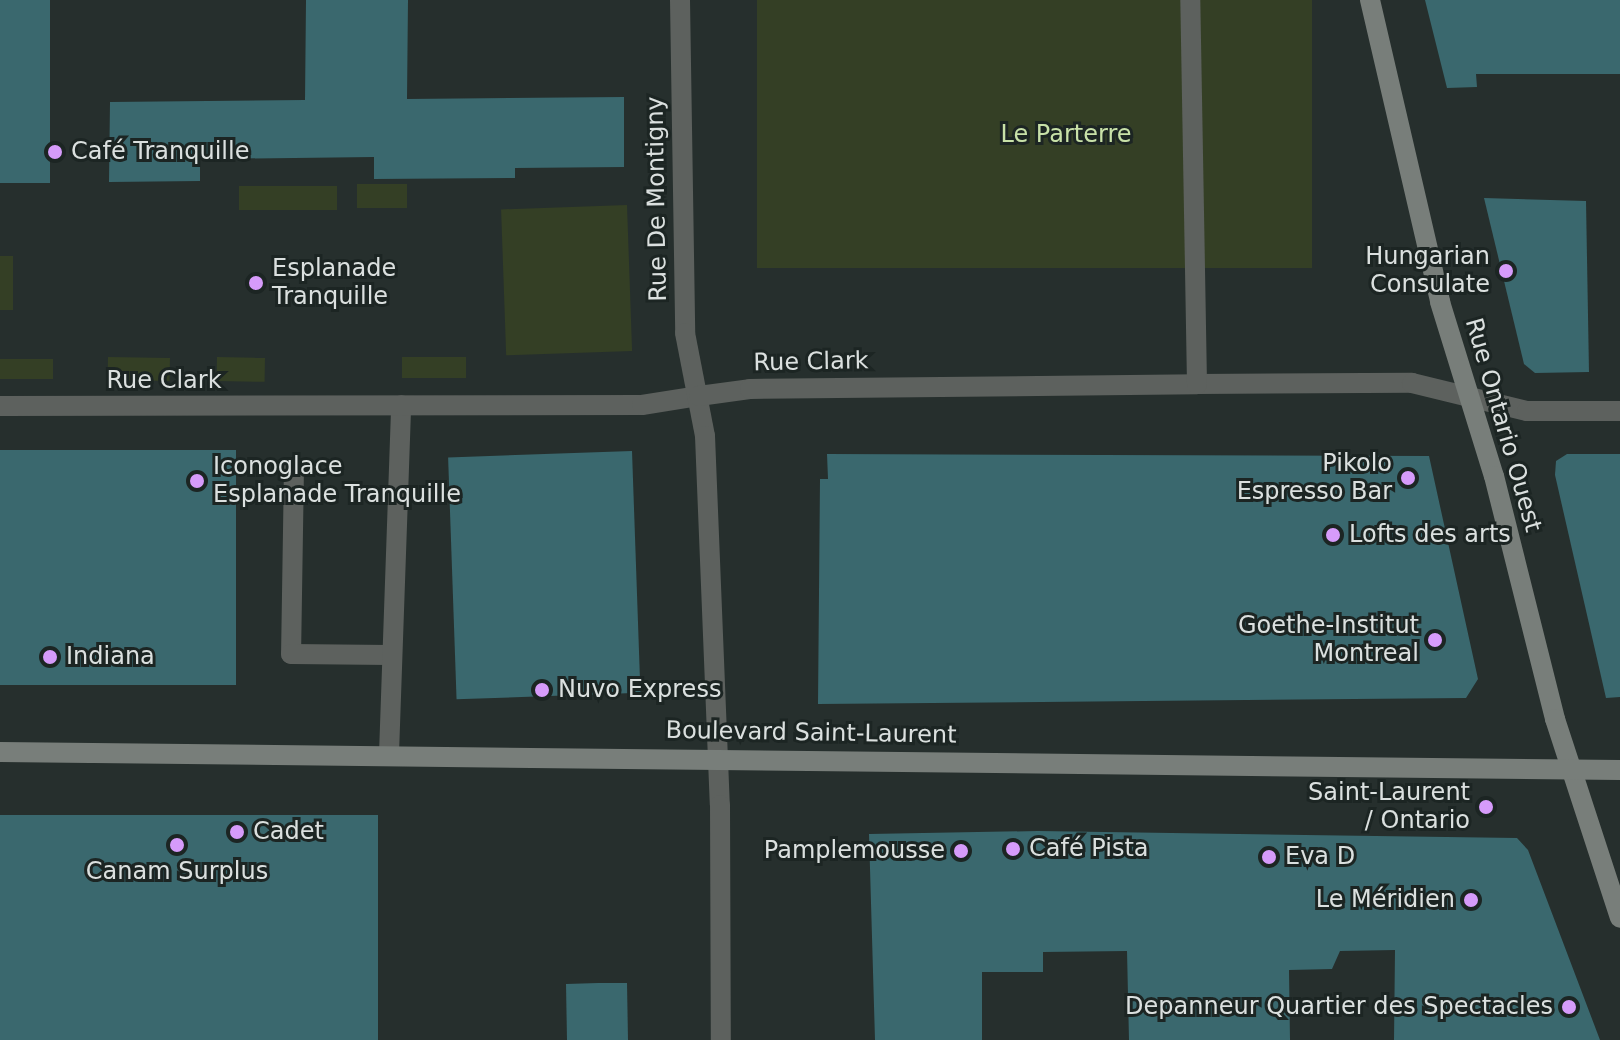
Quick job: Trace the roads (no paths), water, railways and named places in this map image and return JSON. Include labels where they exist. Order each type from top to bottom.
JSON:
[{"type":"main road","name":"Rue Ontario Ouest","points":[[1370,0],[1467,394],[1569,769],[1620,918]]},
{"type":"main road","name":"Boulevard Saint-Laurent","points":[[0,752],[1620,770]]},
{"type":"street","name":"Rue De Montigny","points":[[680,0],[685,333],[699,396],[716,758],[721,1040]]},
{"type":"street","points":[[1190,0],[1197,384]]},
{"type":"street","name":"Rue Clark","points":[[0,406],[642,405],[750,389],[1412,383],[1527,411],[1620,411]]},
{"type":"street","points":[[389,754],[389,655],[401,405]]},
{"type":"street","points":[[294,467],[291,654],[389,655]]},
{"type":"place","name":"Café Tranquille","points":[[55,152]]},
{"type":"place","name":"Hungarian Consulate","points":[[1506,271]]},
{"type":"place","name":"Esplanade Tranquille","points":[[256,283]]},
{"type":"place","name":"Pikolo Espresso Bar","points":[[1408,478]]},
{"type":"place","name":"Iconoglace Esplanade Tranquille","points":[[197,481]]},
{"type":"place","name":"Lofts des arts","points":[[1333,535]]},
{"type":"place","name":"Goethe-Institut Montreal","points":[[1435,640]]},
{"type":"place","name":"Indiana","points":[[50,657]]},
{"type":"place","name":"Nuvo Express","points":[[542,690]]},
{"type":"place","name":"Saint-Laurent / Ontario","points":[[1486,807]]},
{"type":"place","name":"Cadet","points":[[237,832]]},
{"type":"place","name":"Canam Surplus","points":[[177,845]]},
{"type":"place","name":"Café Pista","points":[[1013,849]]},
{"type":"place","name":"Pamplemousse","points":[[961,851]]},
{"type":"place","name":"Eva D","points":[[1269,857]]},
{"type":"place","name":"Le Méridien","points":[[1471,900]]},
{"type":"place","name":"Depanneur Quartier des Spectacles","points":[[1569,1007]]},
{"type":"park label","name":"Le Parterre","points":[[1066,135]]}]
